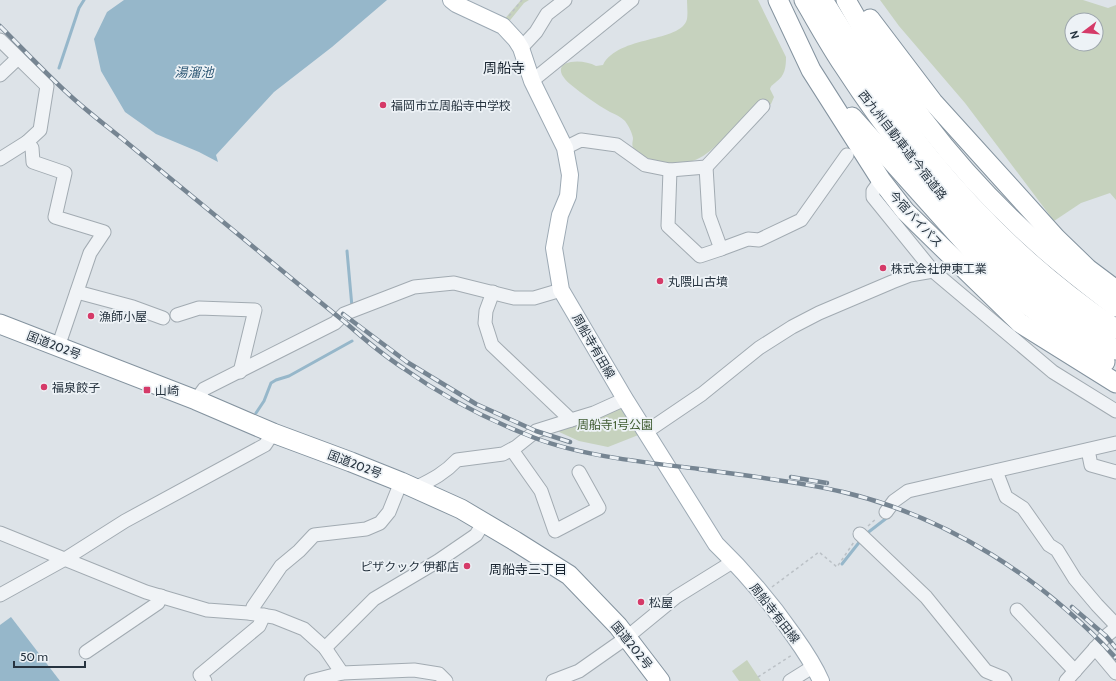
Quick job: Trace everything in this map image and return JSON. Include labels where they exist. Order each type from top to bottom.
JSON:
[{"type":"highway","name":"今宿バイパス","points":[[778,0],[811,70],[882,180],[905,211],[1020,323],[1116,383]]},
{"type":"highway","points":[[788,0],[829,82],[858,124],[983,263],[1030,307],[1116,370]]},
{"type":"highway","name":"西九州自動車道;今宿道路","points":[[804,0],[843,65],[877,114],[945,200],[978,235],[1017,272],[1054,304],[1116,350]]},
{"type":"highway","name":"西九州自動車道;今宿道路","points":[[823,0],[904,123],[929,157],[961,194],[1027,260],[1060,288],[1116,329]]},
{"type":"highway","points":[[846,0],[860,26],[900,87],[958,162],[1001,210],[1036,243],[1116,307]]},
{"type":"highway","points":[[856,0],[933,102],[1056,238],[1088,269],[1116,290]]},
{"type":"highway","name":"国道202号","points":[[0,324],[196,400],[273,433],[408,485],[460,509],[484,522],[569,575],[618,626],[660,681]]},
{"type":"main road","name":"周船寺有田線","points":[[451,0],[456,4],[503,26],[516,40],[521,48],[532,81],[565,148],[570,175],[568,196],[560,215],[554,248],[562,290],[625,399],[716,544],[734,561],[776,610],[814,666],[821,681]]},
{"type":"street","points":[[521,48],[536,32],[546,14],[565,0]]},
{"type":"street","points":[[532,81],[632,0]]},
{"type":"street","points":[[0,40],[47,86],[40,130],[27,142],[0,159]]},
{"type":"street","points":[[0,75],[18,58]]},
{"type":"street","points":[[565,148],[581,140],[617,145],[645,165],[670,170],[706,167],[763,106]]},
{"type":"street","points":[[27,142],[32,148],[33,162],[65,173],[55,218],[104,232],[90,253],[58,347]]},
{"type":"street","points":[[670,170],[668,226],[700,256],[748,239],[759,240],[801,220],[847,155]]},
{"type":"street","points":[[706,167],[710,216],[721,249]]},
{"type":"street","points":[[882,180],[873,191],[873,197],[933,271],[1053,372],[1116,411]]},
{"type":"street","points":[[646,432],[702,394],[759,348],[792,327],[818,313],[892,282],[910,275],[933,271]]},
{"type":"street","points":[[196,400],[204,389],[335,323],[344,314],[414,287],[454,283],[514,298],[534,298],[562,290]]},
{"type":"street","points":[[77,292],[133,307],[163,318]]},
{"type":"street","points":[[493,292],[486,312],[485,322],[492,344],[570,420]]},
{"type":"street","points":[[177,314],[199,308],[255,310],[240,372]]},
{"type":"street","points":[[205,681],[200,675],[259,626],[258,614],[253,607],[281,566],[299,551],[314,535],[366,529],[380,523],[408,485],[433,480],[448,470],[457,460],[503,454],[512,450],[536,430],[594,413],[625,399]]},
{"type":"street","points":[[0,595],[65,559],[126,521],[265,445],[273,433]]},
{"type":"street","points":[[886,512],[894,501],[908,491],[1116,443]]},
{"type":"street","points":[[512,450],[541,491],[555,531],[599,508],[579,472]]},
{"type":"street","points":[[1088,450],[1091,465],[1116,472]]},
{"type":"street","points":[[996,471],[1006,497],[1023,508],[1049,545],[1057,550],[1075,579],[1116,625]]},
{"type":"street","points":[[325,648],[374,599],[438,561],[476,535],[484,522]]},
{"type":"street","points":[[0,533],[146,592],[207,610],[258,614],[274,617],[304,628],[325,648],[342,673]]},
{"type":"street","points":[[862,536],[926,597],[986,671],[1002,678],[1005,681]]},
{"type":"street","points":[[553,681],[579,671],[626,638],[676,597],[734,561]]},
{"type":"street","points":[[86,652],[158,603],[161,596]]},
{"type":"street","points":[[1017,610],[1075,671]]},
{"type":"street","points":[[1066,681],[1095,648],[1116,628]]},
{"type":"street","points":[[1095,648],[1116,673]]},
{"type":"street","points":[[790,681],[814,666]]},
{"type":"street","points":[[311,681],[342,673],[414,670],[439,674],[446,681]]},
{"type":"path","points":[[503,26],[512,11],[522,0]]},
{"type":"path","points":[[762,594],[819,552],[837,567],[872,521],[886,512]]},
{"type":"path","points":[[758,677],[802,648]]},
{"type":"green space","points":[[521,0],[529,0],[524,3],[507,24],[502,22]]},
{"type":"green space","points":[[687,0],[758,0],[786,57],[785,68],[779,80],[770,88],[774,97],[771,104],[745,117],[709,152],[694,161],[685,163],[661,162],[646,158],[639,154],[634,149],[632,144],[632,133],[625,121],[594,102],[575,88],[563,76],[561,70],[567,63],[574,62],[589,63],[596,66],[603,65],[611,55],[622,49],[673,32],[682,27],[687,19]]},
{"type":"green space","points":[[880,0],[1083,0],[1108,8],[1116,5],[1116,200],[1110,193],[1081,203],[1054,221],[965,103],[899,26]]},
{"type":"green space","name":"周船寺1号公園","points":[[625,399],[646,432],[608,447],[579,441],[557,431]]},
{"type":"green space","points":[[747,660],[761,681],[739,681],[732,671]]},
{"type":"water","name":"湯溜池","points":[[124,0],[387,0],[332,47],[274,92],[216,155],[218,162],[199,152],[156,134],[125,112],[101,71],[94,39],[107,12]]},
{"type":"water","points":[[11,617],[60,681],[0,681],[0,625]]},
{"type":"waterway","points":[[59,68],[79,8],[84,0]]},
{"type":"waterway","points":[[347,251],[352,307]]},
{"type":"waterway","points":[[256,413],[264,401],[271,383],[289,376],[352,341]]},
{"type":"waterway","points":[[866,534],[888,517]]},
{"type":"waterway","points":[[842,564],[861,540]]},
{"type":"railway","points":[[0,26],[56,82],[89,112],[374,347],[417,378],[447,396],[478,413],[509,427],[545,442],[566,448],[633,461],[771,479],[825,488],[882,503],[920,517],[957,535],[992,555],[1025,577],[1088,629],[1116,658]]},
{"type":"railway","points":[[343,314],[407,362],[476,404],[536,431],[570,442]]},
{"type":"railway","points":[[791,477],[827,483]]},
{"type":"railway","points":[[1072,607],[1106,636],[1116,648]]},
{"type":"place","name":"福岡市立周船寺中学校","points":[[383,105]]},
{"type":"place","name":"株式会社伊東工業","points":[[883,268]]},
{"type":"place","name":"丸隈山古墳","points":[[660,281]]},
{"type":"place","name":"漁師小屋","points":[[91,316]]},
{"type":"place","name":"福泉餃子","points":[[44,387]]},
{"type":"place","name":"山崎","points":[[147,390]]},
{"type":"place","name":"ピザクック 伊都店","points":[[467,566]]},
{"type":"place","name":"松屋","points":[[641,602]]},
{"type":"district","name":"周船寺","points":[[504,68]]},
{"type":"district","name":"周船寺三丁目","points":[[528,569]]}]
